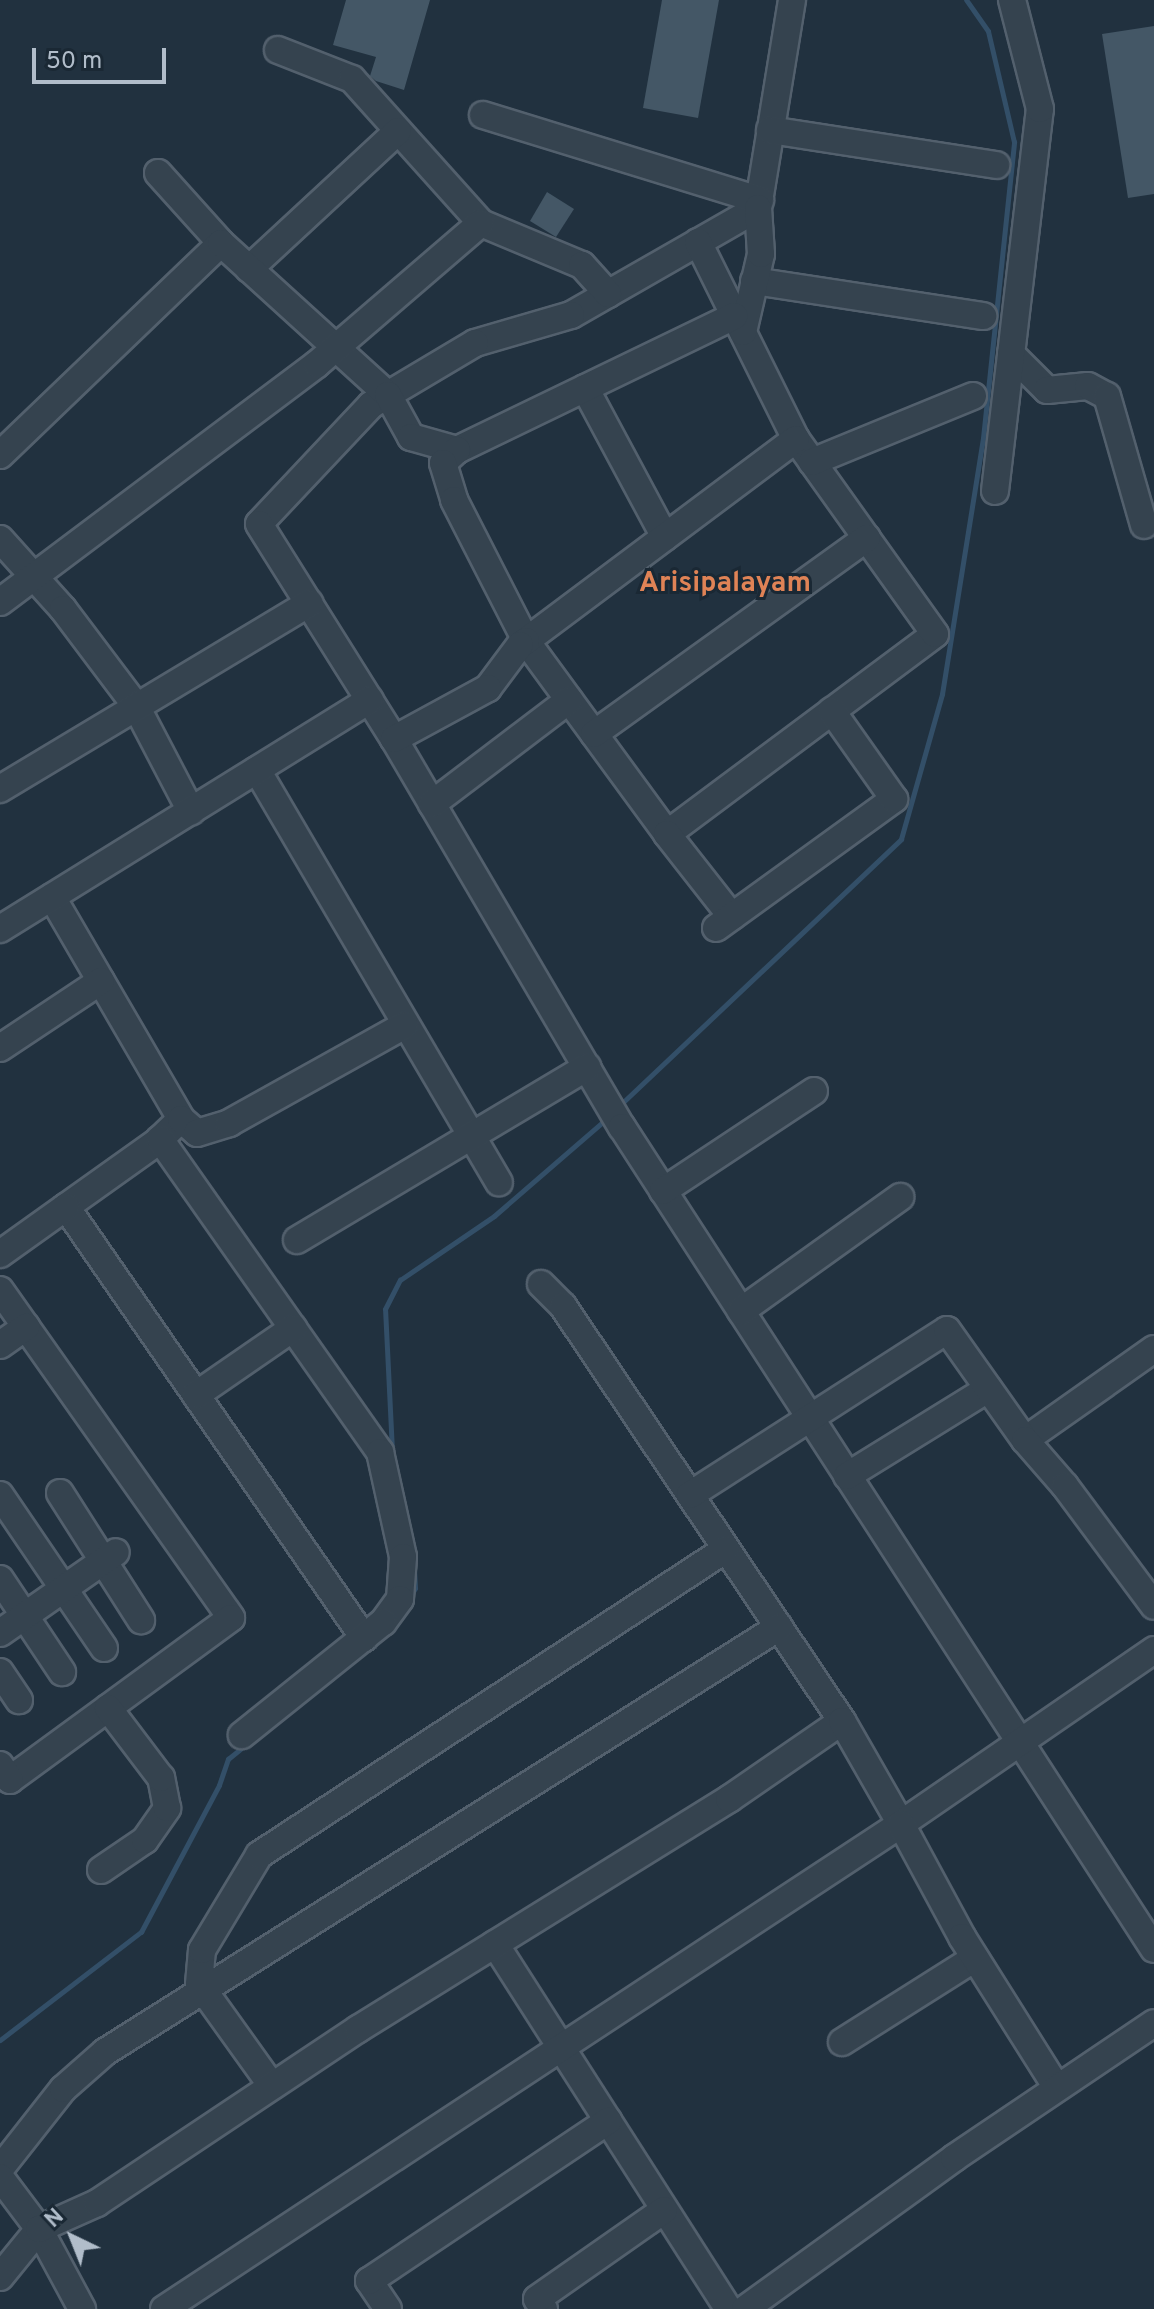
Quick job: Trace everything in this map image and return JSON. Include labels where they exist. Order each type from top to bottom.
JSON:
[{"type":"street","points":[[792,0],[759,204],[761,254],[738,324],[585,388],[457,450],[443,463],[454,500],[526,641],[667,834],[724,923],[894,799],[832,711]]},
{"type":"street","points":[[995,491],[1040,109],[1012,0]]},
{"type":"street","points":[[278,50],[352,79],[481,223],[582,265],[608,294]]},
{"type":"street","points":[[483,115],[759,204]]},
{"type":"street","points":[[770,130],[996,165]]},
{"type":"street","points":[[249,269],[398,131]]},
{"type":"street","points":[[158,173],[221,243],[388,395],[411,437],[457,450]]},
{"type":"street","points":[[759,204],[571,315],[475,343],[371,405],[259,524],[394,739],[613,1112],[1154,1949]]},
{"type":"street","points":[[0,602],[337,347],[481,223]]},
{"type":"street","points":[[667,834],[935,634],[796,439],[698,242]]},
{"type":"street","points":[[0,455],[221,243]]},
{"type":"street","points":[[754,281],[983,316]]},
{"type":"street","points":[[1011,354],[1047,390],[1088,386],[1107,396],[1144,525]]},
{"type":"street","points":[[585,388],[665,537]]},
{"type":"street","points":[[812,462],[973,396]]},
{"type":"street","points":[[394,739],[488,688],[526,641],[796,439]]},
{"type":"street","points":[[594,734],[867,538]]},
{"type":"street","points":[[0,539],[63,609],[136,706],[191,811]]},
{"type":"street","points":[[0,789],[309,603]]},
{"type":"street","points":[[0,929],[370,700]]},
{"type":"street","points":[[432,804],[569,700]]},
{"type":"street","points":[[257,770],[499,1182]]},
{"type":"street","points":[[52,897],[181,1119],[197,1133],[229,1123],[405,1025]]},
{"type":"street","points":[[0,1048],[101,981]]},
{"type":"street","points":[[297,1240],[587,1067]]},
{"type":"street","points":[[663,1191],[814,1091]]},
{"type":"street","points":[[0,1254],[160,1139],[181,1119]]},
{"type":"street","points":[[160,1139],[380,1452],[403,1557],[400,1599],[383,1622],[242,1735]]},
{"type":"street","points":[[741,1311],[900,1197]]},
{"type":"street","points":[[66,1207],[364,1638]]},
{"type":"street","points":[[541,1284],[563,1306],[842,1721],[975,1958],[1057,2088]]},
{"type":"street","points":[[0,1290],[231,1618],[108,1708],[3,1777]]},
{"type":"street","points":[[0,1345],[26,1327]]},
{"type":"street","points":[[196,1395],[293,1328]]},
{"type":"street","points":[[690,1495],[947,1330],[1025,1440],[1065,1486],[1154,1606]]},
{"type":"street","points":[[1025,1440],[1154,1351]]},
{"type":"street","points":[[847,1476],[988,1389]]},
{"type":"street","points":[[60,1493],[109,1557],[141,1620]]},
{"type":"street","points":[[0,1495],[104,1648]]},
{"type":"street","points":[[272,2086],[199,1984],[202,1950],[259,1855],[726,1549]]},
{"type":"street","points":[[0,1633],[109,1557]]},
{"type":"street","points":[[0,1579],[62,1672]]},
{"type":"street","points":[[0,2169],[63,2089],[105,2052],[779,1627]]},
{"type":"street","points":[[164,2309],[901,1824],[1154,1650]]},
{"type":"street","points":[[0,1672],[19,1700]]},
{"type":"street","points":[[101,1870],[145,1840],[167,1808],[161,1778],[108,1708]]},
{"type":"street","points":[[0,2277],[39,2229],[97,2203],[272,2086],[729,1799],[842,1721]]},
{"type":"street","points":[[495,1944],[728,2309]]},
{"type":"street","points":[[842,2042],[975,1958]]},
{"type":"street","points":[[745,2309],[954,2158],[1154,2023]]},
{"type":"street","points":[[388,2309],[369,2281],[608,2121]]},
{"type":"street","points":[[0,2177],[39,2229],[82,2309]]},
{"type":"street","points":[[544,2309],[537,2299],[664,2210]]},
{"type":"building","points":[[346,0],[430,0],[404,90],[370,76],[376,57],[333,45]]},
{"type":"building","points":[[662,0],[719,0],[698,118],[643,108]]},
{"type":"building","points":[[1154,26],[1154,194],[1128,198],[1102,34]]},
{"type":"building","points":[[547,192],[574,209],[556,237],[530,221]]},
{"type":"waterway","points":[[620,1105],[901,839],[942,694],[983,438],[1014,142],[988,31],[966,0]]},
{"type":"waterway","points":[[392,1451],[385,1309],[400,1280],[494,1216],[607,1118]]},
{"type":"waterway","points":[[411,1595],[415,1588],[414,1570]]},
{"type":"waterway","points":[[0,2040],[141,1932],[219,1785],[228,1759],[245,1745]]},
{"type":"district","name":"Arisipalayam","points":[[725,584]]}]
